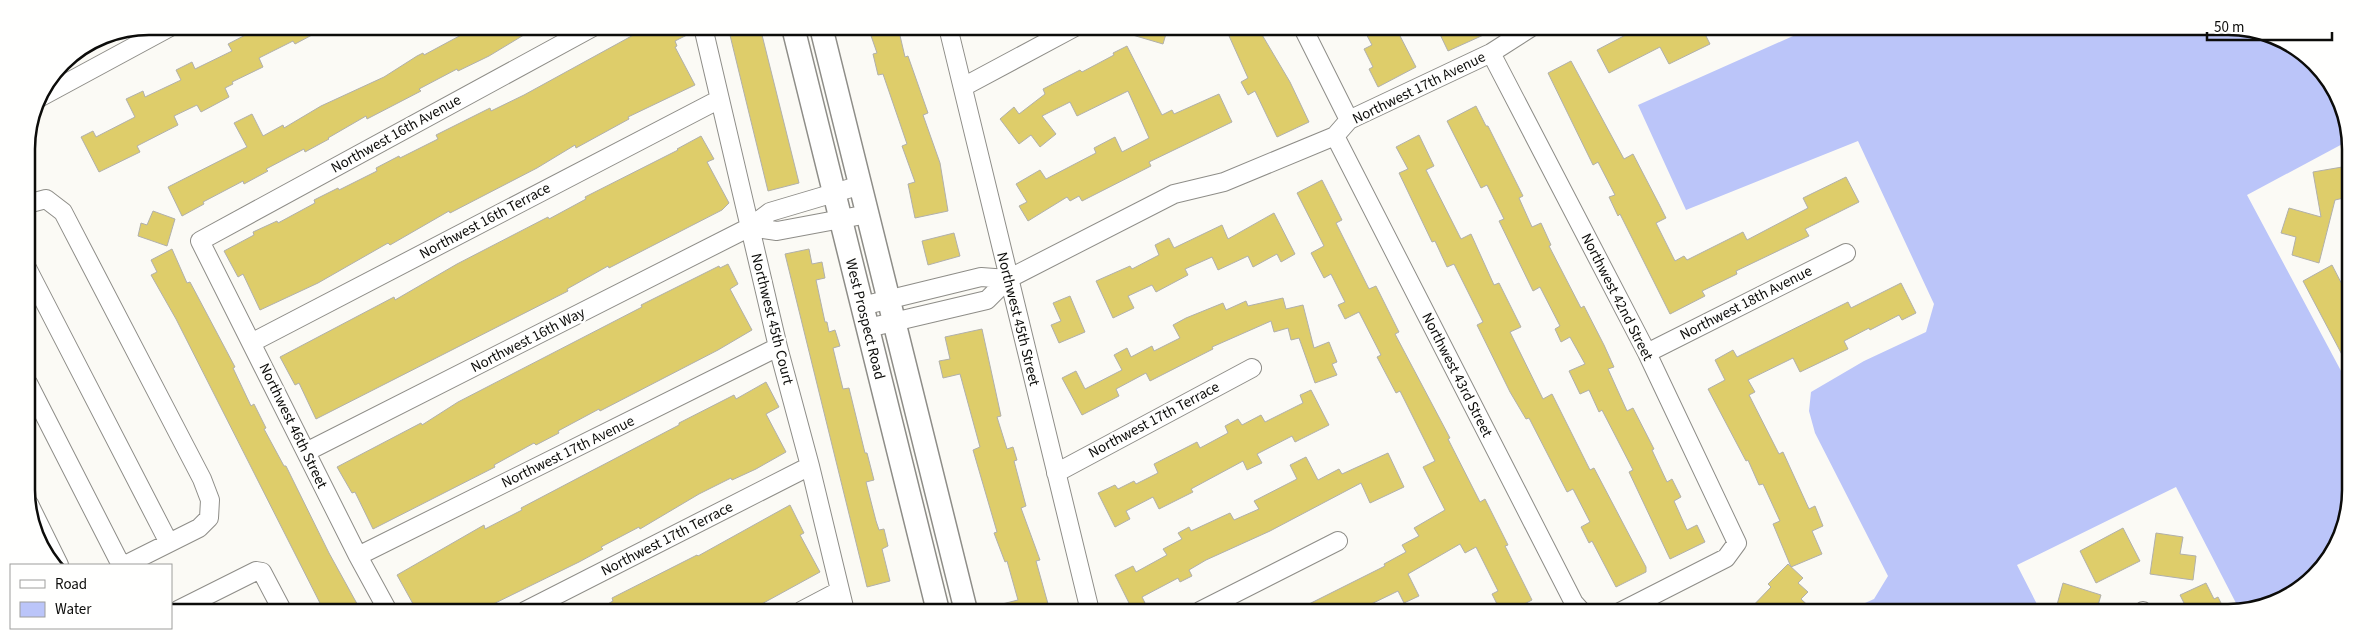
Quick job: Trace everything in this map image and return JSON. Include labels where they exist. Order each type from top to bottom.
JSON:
[{"type":"main road","name":"West Prospect Road","points":[[794,35],[936,604]]},
{"type":"main road","name":"West Prospect Road","points":[[824,35],[964,604]]},
{"type":"street","points":[[51,92],[155,35]]},
{"type":"street","name":"Northwest 16th Avenue","points":[[200,241],[577,35]]},
{"type":"street","name":"Northwest 45th Court","points":[[705,35],[718,100],[778,347],[810,466],[843,604]]},
{"type":"street","name":"Northwest 45th Street","points":[[950,35],[1088,604]]},
{"type":"street","points":[[963,87],[1060,35]]},
{"type":"street","points":[[1306,35],[1349,120]]},
{"type":"street","name":"Northwest 17th Avenue","points":[[868,328],[987,300],[1008,279],[1174,194],[1224,182],[1334,136],[1349,120],[1491,54],[1517,35]]},
{"type":"street","name":"Northwest 42nd Street","points":[[1491,54],[1647,352],[1737,543],[1726,558],[1636,604]]},
{"type":"street","name":"Northwest 16th Terrace","points":[[252,342],[718,100]]},
{"type":"street","name":"Northwest 43rd Street","points":[[1334,136],[1576,604]]},
{"type":"street","name":"Northwest 16th Way","points":[[306,452],[750,227],[770,212],[861,185]]},
{"type":"street","points":[[35,202],[46,199],[63,212],[202,479],[210,500],[209,518],[199,528],[125,564]]},
{"type":"street","points":[[750,227],[777,231],[868,214]]},
{"type":"street","name":"Northwest 46th Street","points":[[200,241],[358,556],[384,604]]},
{"type":"street","name":"Northwest 18th Avenue","points":[[1647,352],[1846,253]]},
{"type":"street","points":[[862,306],[981,276],[1008,279]]},
{"type":"street","points":[[35,283],[169,543]]},
{"type":"street","name":"Northwest 17th Avenue","points":[[358,556],[778,347]]},
{"type":"street","name":"Northwest 17th Terrace","points":[[1056,473],[1252,368]]},
{"type":"street","points":[[35,396],[122,564]]},
{"type":"street","name":"Northwest 17th Terrace","points":[[538,604],[810,466]]},
{"type":"street","points":[[1216,604],[1338,541]]},
{"type":"street","points":[[190,604],[256,570],[262,572],[279,604]]},
{"type":"street","points":[[814,604],[839,591]]},
{"type":"water","points":[[1795,35],[2228,35],[2250,37],[2265,41],[2291,54],[2309,68],[2327,92],[2338,119],[2342,144],[2247,195],[2342,373],[2342,498],[2338,520],[2327,547],[2303,576],[2285,589],[2258,600],[2236,604],[2176,487],[2017,565],[2037,604],[1863,604],[1874,599],[1888,576],[1815,433],[1809,411],[1811,392],[1864,361],[1926,332],[1934,304],[1858,141],[1686,210],[1638,105]]},
{"type":"building","points":[[246,35],[312,35],[295,44],[293,41],[259,58],[263,67],[232,82],[233,84],[225,88],[229,97],[201,112],[197,105],[174,116],[178,125],[137,146],[140,152],[99,172],[81,137],[93,131],[96,137],[135,117],[126,99],[143,91],[145,97],[181,80],[176,70],[192,62],[195,69],[232,51],[228,44]]},
{"type":"building","points":[[461,35],[524,35],[489,56],[458,71],[457,69],[419,89],[421,91],[367,119],[366,116],[305,152],[304,149],[266,169],[268,171],[244,184],[243,181],[203,202],[204,204],[182,216],[168,187],[247,147],[234,123],[252,114],[263,136],[283,125],[284,128],[321,106],[384,77],[423,53],[424,55]]},
{"type":"building","points":[[633,35],[687,35],[675,41],[677,46],[675,47],[695,85],[628,117],[629,119],[576,148],[575,145],[537,168],[450,213],[449,211],[390,245],[388,243],[318,283],[260,310],[243,274],[238,277],[224,251],[254,235],[253,232],[277,221],[278,223],[315,203],[314,200],[338,188],[339,190],[377,171],[376,168],[399,156],[400,158],[438,139],[436,135],[490,108],[491,111]]},
{"type":"building","points":[[730,35],[762,35],[799,183],[768,191]]},
{"type":"building","points":[[871,35],[900,35],[905,57],[908,56],[928,113],[923,115],[940,163],[948,211],[915,218],[908,184],[915,182],[902,146],[907,144],[883,74],[878,75],[873,54],[877,53]]},
{"type":"building","points":[[1133,35],[1166,35],[1163,44]]},
{"type":"building","points":[[1229,35],[1262,35],[1290,82],[1309,122],[1277,137],[1255,91],[1248,95],[1241,82],[1248,78]]},
{"type":"building","points":[[1367,35],[1400,35],[1416,67],[1378,87],[1369,69],[1373,67],[1364,49],[1372,45]]},
{"type":"building","points":[[1440,35],[1483,35],[1448,51]]},
{"type":"building","points":[[1626,35],[1706,35],[1710,44],[1669,64],[1660,47],[1609,73],[1597,50]]},
{"type":"building","points":[[1127,46],[1162,115],[1172,110],[1174,114],[1219,94],[1232,122],[1149,162],[1151,166],[1082,201],[1079,196],[1070,201],[1067,197],[1028,221],[1019,206],[1027,202],[1016,184],[1040,170],[1046,179],[1096,153],[1094,148],[1115,137],[1122,152],[1149,138],[1128,91],[1077,116],[1070,102],[1042,116],[1056,134],[1040,147],[1031,135],[1019,144],[1000,119],[1014,107],[1019,114],[1045,94],[1043,89],[1080,70],[1082,72]]},
{"type":"building","points":[[1571,61],[1624,159],[1633,154],[1666,218],[1656,223],[1675,261],[1684,256],[1687,260],[1743,232],[1747,240],[1808,208],[1803,198],[1846,177],[1859,202],[1805,229],[1809,236],[1736,271],[1737,274],[1702,291],[1705,296],[1670,314],[1620,214],[1618,216],[1609,197],[1615,195],[1598,162],[1593,165],[1548,73]]},
{"type":"building","points":[[1476,106],[1523,196],[1519,198],[1532,227],[1541,223],[1551,245],[1549,246],[1581,308],[1584,306],[1604,345],[1614,367],[1608,369],[1627,411],[1633,408],[1654,449],[1652,450],[1667,482],[1672,479],[1681,497],[1674,501],[1687,530],[1697,525],[1705,542],[1670,559],[1629,472],[1633,470],[1602,410],[1599,412],[1589,390],[1580,394],[1569,371],[1585,364],[1570,337],[1561,342],[1555,329],[1560,326],[1540,287],[1533,291],[1499,221],[1504,219],[1487,185],[1481,188],[1447,121]]},
{"type":"building","points":[[1419,135],[1434,166],[1426,170],[1461,239],[1471,234],[1494,285],[1499,283],[1521,327],[1510,332],[1543,399],[1552,394],[1590,470],[1594,468],[1646,567],[1646,572],[1616,587],[1592,541],[1589,543],[1581,527],[1590,522],[1573,489],[1567,492],[1529,418],[1526,419],[1510,392],[1477,325],[1483,322],[1454,264],[1447,267],[1435,241],[1432,242],[1399,173],[1408,169],[1396,147]]},
{"type":"building","points":[[701,136],[714,159],[707,162],[729,203],[722,210],[609,268],[608,266],[567,289],[568,291],[316,419],[299,383],[295,385],[280,357],[394,297],[395,300],[457,264],[548,217],[549,219],[586,199],[585,197],[678,150]]},
{"type":"building","points":[[2342,167],[2342,198],[2335,200],[2319,263],[2292,255],[2296,237],[2281,233],[2289,208],[2321,217],[2313,172]]},
{"type":"building","points":[[1322,180],[1342,220],[1336,223],[1369,289],[1376,286],[1399,332],[1395,334],[1450,438],[1448,439],[1480,502],[1485,499],[1508,545],[1505,546],[1532,600],[1524,604],[1497,604],[1492,594],[1498,591],[1476,547],[1465,553],[1460,544],[1408,574],[1419,596],[1404,603],[1398,591],[1371,604],[1309,604],[1385,566],[1384,564],[1406,552],[1402,545],[1419,536],[1414,528],[1445,510],[1423,467],[1435,461],[1400,391],[1396,393],[1377,357],[1381,355],[1359,312],[1345,319],[1338,305],[1345,302],[1331,274],[1324,278],[1311,253],[1324,246],[1297,193]]},
{"type":"building","points":[[153,211],[175,219],[167,246],[138,236],[141,223],[147,225]]},
{"type":"building","points":[[1274,213],[1295,254],[1281,262],[1277,254],[1253,267],[1248,256],[1218,270],[1212,257],[1185,269],[1188,275],[1156,292],[1152,285],[1128,296],[1134,308],[1113,318],[1096,281],[1130,266],[1132,269],[1159,255],[1155,245],[1169,238],[1174,248],[1222,225],[1228,239]]},
{"type":"building","points":[[954,233],[960,256],[928,265],[922,241]]},
{"type":"building","points":[[172,249],[187,283],[190,282],[235,367],[233,368],[251,406],[254,404],[266,428],[264,429],[284,466],[286,466],[329,553],[357,604],[320,604],[176,319],[151,275],[157,272],[151,260]]},
{"type":"building","points":[[809,249],[812,264],[822,262],[825,278],[816,280],[825,322],[827,322],[829,332],[835,330],[840,346],[833,348],[843,389],[849,388],[865,453],[867,453],[874,480],[866,482],[876,521],[879,530],[884,529],[888,546],[882,549],[890,581],[867,587],[785,254]]},
{"type":"building","points":[[728,264],[738,284],[730,289],[752,330],[718,350],[600,411],[599,409],[558,431],[559,433],[536,445],[534,443],[494,465],[495,467],[373,529],[355,492],[352,493],[337,467],[421,423],[422,425],[458,402],[642,307],[641,305],[719,266],[720,268]]},
{"type":"building","points":[[2332,265],[2342,284],[2342,355],[2303,281]]},
{"type":"building","points":[[1901,283],[1916,313],[1902,320],[1899,315],[1870,330],[1869,328],[1844,341],[1848,349],[1800,372],[1793,358],[1748,380],[1755,392],[1749,395],[1779,454],[1783,452],[1809,509],[1815,506],[1823,526],[1812,531],[1822,554],[1791,567],[1773,524],[1780,521],[1763,484],[1759,485],[1748,460],[1746,461],[1708,389],[1725,380],[1715,360],[1733,350],[1737,357],[1848,302],[1851,308]]},
{"type":"building","points":[[1070,296],[1085,332],[1059,343],[1051,325],[1061,321],[1053,303]]},
{"type":"building","points":[[1283,298],[1286,309],[1303,305],[1314,348],[1329,342],[1337,362],[1332,364],[1337,375],[1315,383],[1299,338],[1291,340],[1288,328],[1274,332],[1271,321],[1212,347],[1213,349],[1150,381],[1146,373],[1116,389],[1119,396],[1082,415],[1062,378],[1076,371],[1085,389],[1122,370],[1114,355],[1127,348],[1131,357],[1152,346],[1154,351],[1180,338],[1173,325],[1186,318],[1223,303],[1226,310],[1246,301],[1248,306]]},
{"type":"building","points":[[982,329],[1001,416],[997,417],[1007,449],[1013,447],[1017,460],[1014,461],[1026,506],[1021,508],[1040,560],[1036,561],[1048,604],[1002,604],[1018,600],[1007,561],[1005,562],[994,533],[997,532],[973,450],[980,447],[960,374],[943,378],[939,361],[950,359],[945,337]]},
{"type":"building","points":[[766,382],[779,407],[766,414],[786,452],[756,469],[732,480],[731,478],[699,494],[640,529],[639,527],[601,547],[603,549],[579,562],[493,604],[413,604],[397,575],[484,525],[485,529],[522,510],[521,508],[679,425],[679,423],[734,395],[736,399]]},
{"type":"building","points":[[1311,390],[1329,425],[1295,442],[1292,436],[1257,454],[1262,463],[1247,470],[1243,461],[1191,489],[1193,492],[1159,509],[1153,497],[1126,511],[1130,519],[1115,527],[1098,493],[1115,485],[1118,489],[1134,481],[1136,484],[1158,473],[1154,464],[1197,442],[1200,448],[1228,433],[1225,426],[1238,419],[1242,425],[1261,415],[1265,422],[1303,403],[1300,395]]},
{"type":"building","points":[[1388,453],[1404,487],[1370,503],[1361,483],[1270,531],[1206,560],[1189,570],[1192,576],[1180,582],[1178,578],[1142,597],[1145,603],[1130,604],[1115,575],[1133,566],[1136,572],[1167,555],[1163,549],[1182,539],[1178,533],[1189,527],[1191,531],[1230,513],[1234,520],[1259,509],[1254,501],[1297,479],[1290,465],[1306,457],[1318,480],[1339,469],[1342,474]]},
{"type":"building","points":[[790,505],[804,533],[800,535],[820,572],[762,604],[608,604],[613,601],[612,598],[698,556]]},
{"type":"building","points":[[2123,528],[2140,561],[2096,583],[2080,551]]},
{"type":"building","points":[[2156,533],[2183,537],[2180,554],[2196,556],[2193,580],[2150,574]]},
{"type":"building","points":[[1788,564],[1803,578],[1798,583],[1808,592],[1801,599],[1806,604],[1755,604],[1771,587],[1768,584]]},
{"type":"building","points":[[2063,583],[2101,595],[2098,604],[2057,604]]},
{"type":"building","points":[[2206,583],[2214,599],[2218,597],[2222,604],[2184,604],[2180,595]]}]
